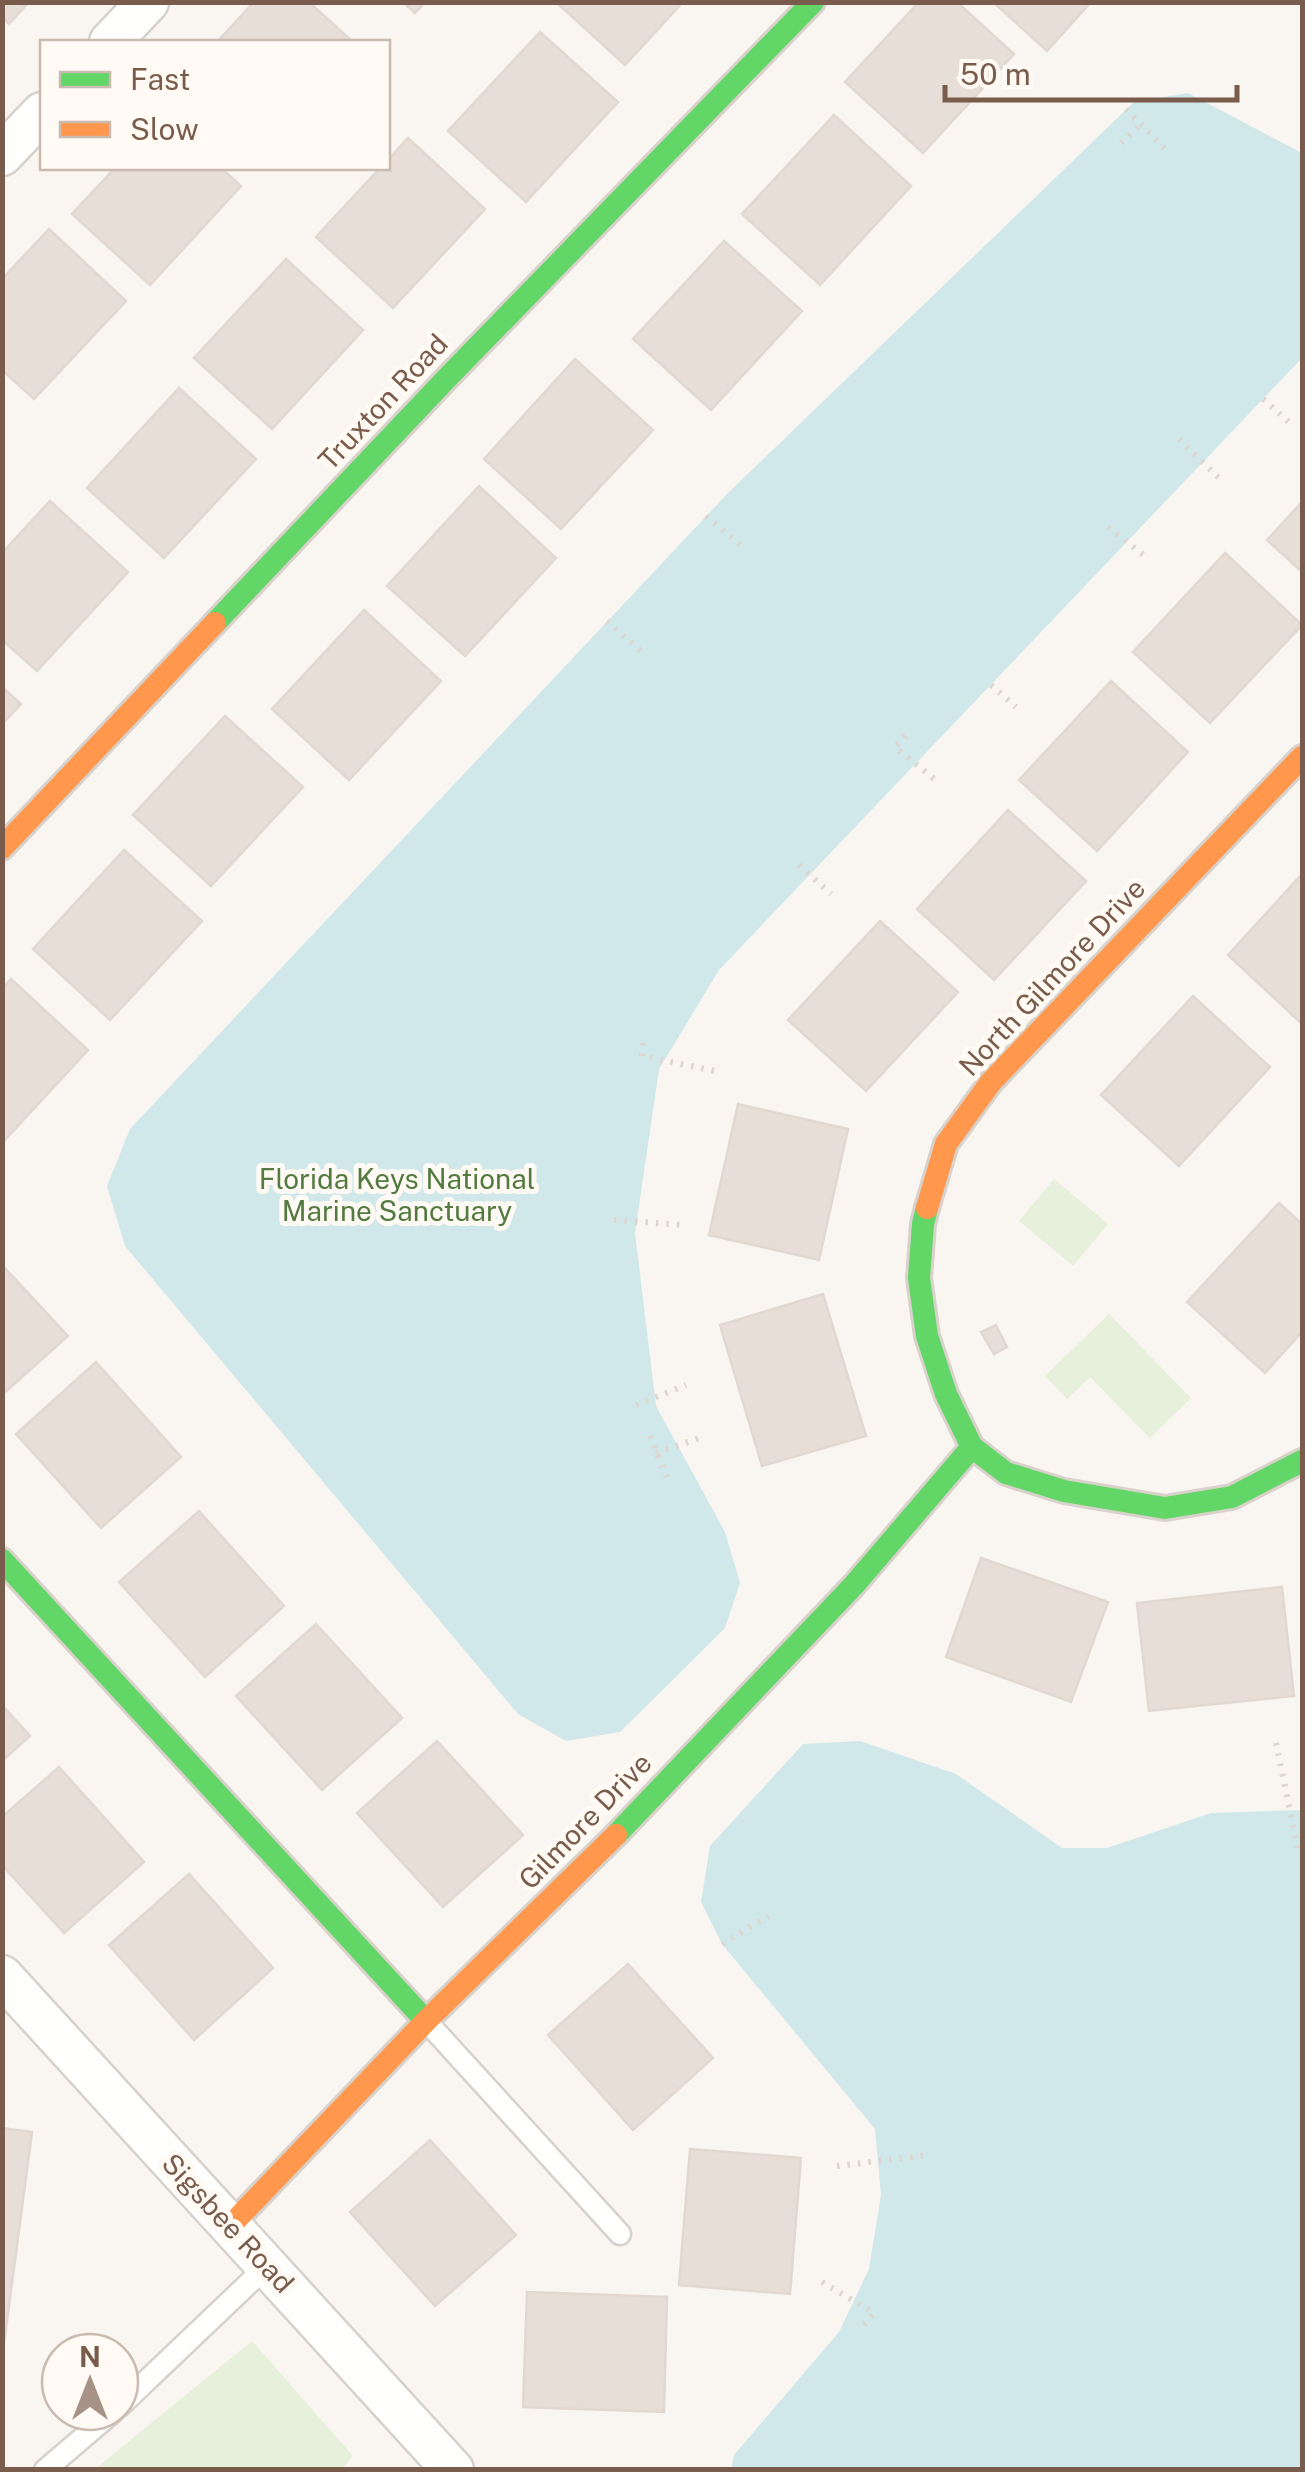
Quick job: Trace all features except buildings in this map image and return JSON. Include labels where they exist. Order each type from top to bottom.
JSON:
[{"type":"street","points":[[112,40],[148,2]]},
{"type":"street","name":"Truxton Road","points":[[2,848],[449,376],[813,2]]},
{"type":"street","points":[[2,155],[40,115]]},
{"type":"street","name":"North Gilmore Drive","points":[[972,1447],[946,1394],[927,1336],[919,1278],[923,1224],[946,1144],[991,1082],[1302,757]]},
{"type":"street","points":[[972,1447],[1006,1473],[1064,1491],[1165,1508],[1232,1496],[1302,1461]]},
{"type":"street","name":"Gilmore Drive","points":[[230,2226],[426,2021],[587,1866],[854,1586],[972,1447]]},
{"type":"street","points":[[2,1560],[426,2021]]},
{"type":"street","name":"Sigsbee Road","points":[[2,1976],[453,2470]]},
{"type":"lane","points":[[426,2021],[620,2234]]},
{"type":"lane","points":[[140,2387],[268,2265]]},
{"type":"lane","points":[[46,2470],[90,2432]]},
{"type":"path","points":[[1126,109],[1166,150]]},
{"type":"path","points":[[1121,143],[1141,124]]},
{"type":"path","points":[[1263,400],[1290,424]]},
{"type":"path","points":[[1179,439],[1223,482]]},
{"type":"path","points":[[706,516],[744,548]]},
{"type":"path","points":[[1108,527],[1146,557]]},
{"type":"path","points":[[608,621],[642,652]]},
{"type":"path","points":[[991,685],[1016,707]]},
{"type":"path","points":[[906,736],[895,746],[934,779]]},
{"type":"path","points":[[798,865],[831,894]]},
{"type":"path","points":[[643,1043],[642,1056],[716,1071]]},
{"type":"path","points":[[614,1220],[684,1225]]},
{"type":"path","points":[[636,1405],[686,1385]]},
{"type":"path","points":[[650,1436],[668,1484]]},
{"type":"path","points":[[656,1453],[705,1436]]},
{"type":"path","points":[[1276,1743],[1299,1854]]},
{"type":"path","points":[[722,1944],[768,1916]]},
{"type":"path","points":[[836,2166],[927,2155]]},
{"type":"path","points":[[822,2282],[874,2313],[863,2326]]},
{"type":"green space","points":[[1054,1179],[1108,1224],[1073,1266],[1019,1221]]},
{"type":"green space","points":[[1109,1314],[1191,1398],[1150,1438],[1090,1377],[1067,1399],[1045,1376]]},
{"type":"green space","points":[[252,2341],[353,2456],[342,2469],[95,2469]]},
{"type":"water","name":"Florida Keys National Marine Sanctuary","points":[[1188,93],[1302,153],[1302,358],[719,970],[659,1069],[635,1233],[656,1406],[725,1532],[740,1583],[725,1628],[620,1732],[566,1741],[518,1714],[125,1246],[107,1186],[130,1129],[728,493],[1134,102]]},
{"type":"water","points":[[860,1741],[956,1774],[1062,1848],[1107,1848],[1211,1813],[1302,1810],[1302,2469],[731,2469],[734,2455],[839,2332],[869,2269],[881,2195],[875,2129],[722,1944],[701,1902],[710,1846],[803,1744]]},
{"type":"traffic: fast","points":[[215,623],[813,2]]},
{"type":"traffic: fast","points":[[927,1208],[919,1278],[927,1336],[946,1394],[972,1447],[1006,1473],[1064,1491],[1165,1508],[1232,1497],[1302,1461]]},
{"type":"traffic: fast","points":[[616,1835],[854,1585],[972,1447]]},
{"type":"traffic: fast","points":[[2,1560],[426,2021]]},
{"type":"traffic: slow","points":[[2,848],[215,623]]},
{"type":"traffic: slow","points":[[927,1208],[946,1144],[991,1082],[1302,757]]},
{"type":"traffic: slow","points":[[230,2226],[426,2021],[616,1835]]}]
